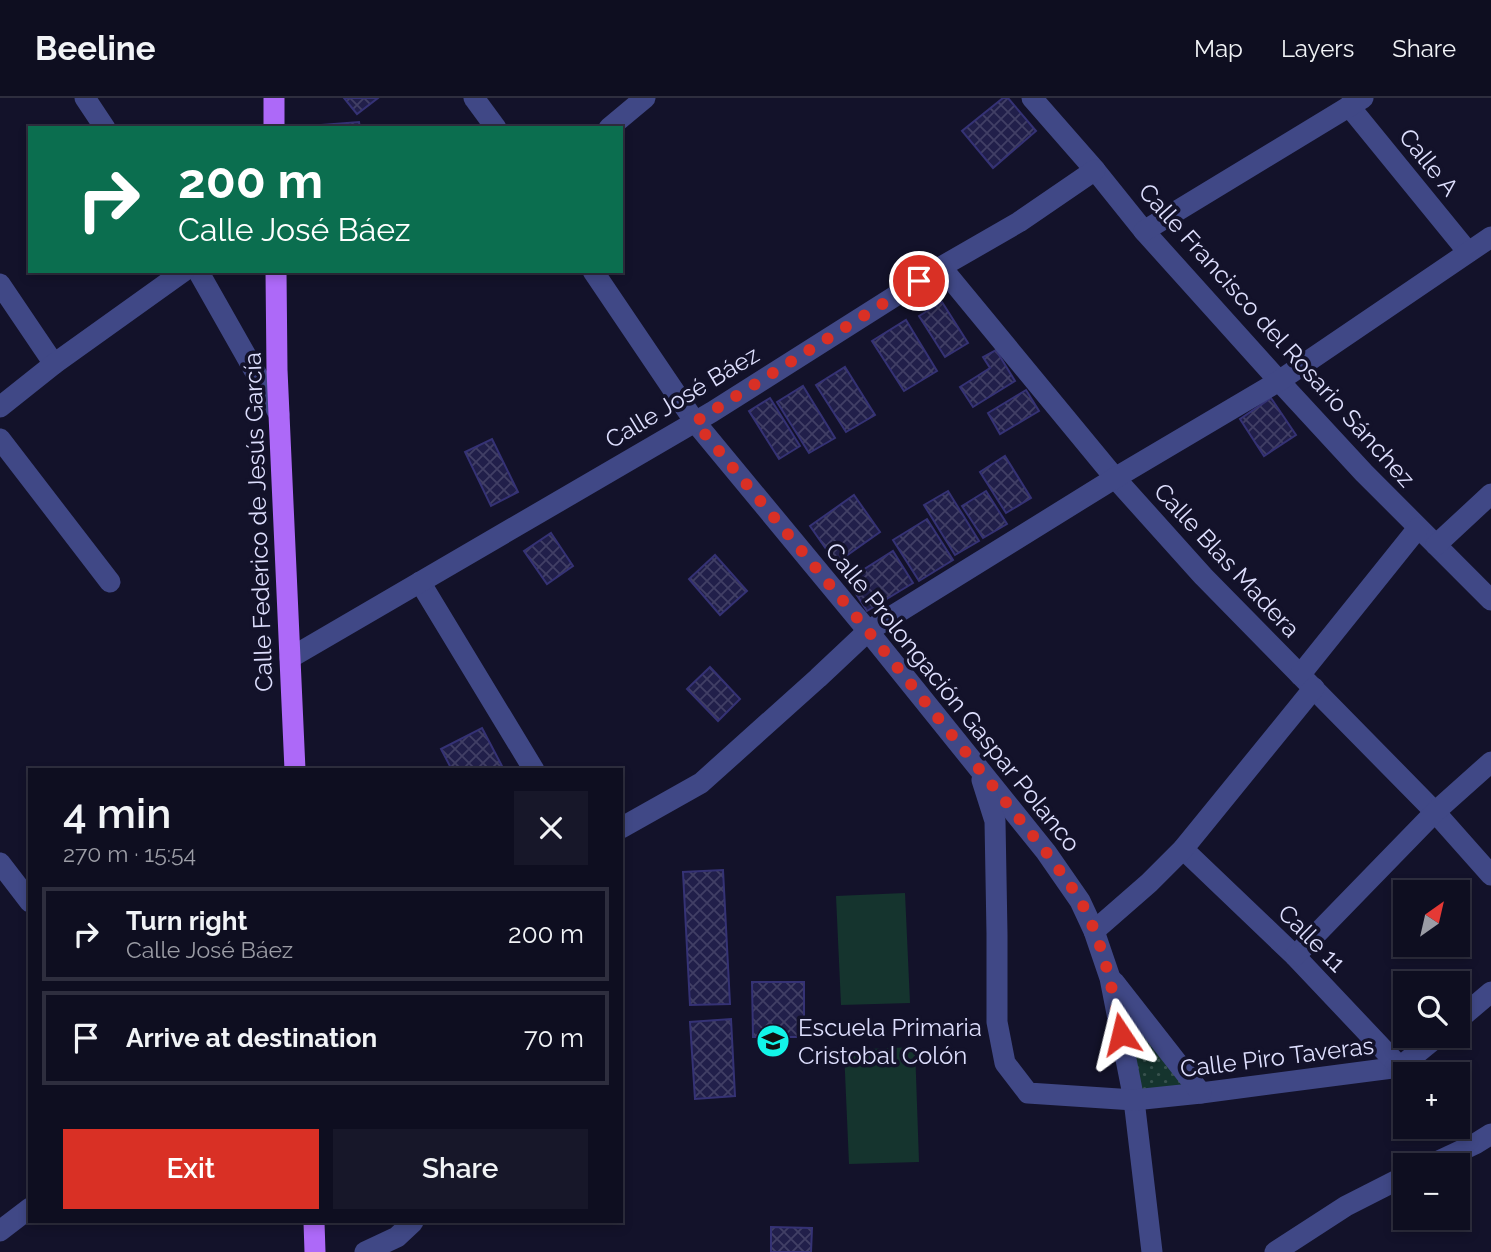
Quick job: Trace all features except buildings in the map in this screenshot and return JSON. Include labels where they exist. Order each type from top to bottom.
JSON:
[{"type":"main road","points":[[274,126],[276,99]]},
{"type":"main road","name":"Calle Federico de Jesús García","points":[[276,273],[279,414],[295,768]]},
{"type":"main road","points":[[314,1223],[315,1252]]},
{"type":"street","points":[[85,98],[104,126]]},
{"type":"street","points":[[474,98],[495,126]]},
{"type":"street","points":[[611,126],[645,98]]},
{"type":"street","name":"Calle Francisco del Rosario Sánchez","points":[[1032,98],[1144,230],[1279,381],[1418,528],[1491,600]]},
{"type":"street","points":[[1144,230],[1356,102]]},
{"type":"street","name":"Calle A","points":[[1356,102],[1468,252]]},
{"type":"street","name":"Calle José Báez","points":[[290,658],[695,422],[941,267],[1019,222],[1095,170]]},
{"type":"street","points":[[623,827],[701,783],[868,631],[1115,478],[1279,381],[1491,237]]},
{"type":"street","name":"Calle Blas Madera","points":[[941,267],[1115,478],[1203,576],[1435,812],[1491,875]]},
{"type":"street","points":[[0,407],[54,364],[181,273]]},
{"type":"street","points":[[199,273],[279,414]]},
{"type":"street","name":"Calle Prolongación Gaspar Polanco","points":[[594,273],[695,422],[1046,852],[1080,901],[1094,931],[1110,978],[1134,1100],[1152,1252]]},
{"type":"street","points":[[0,284],[54,364]]},
{"type":"street","points":[[0,439],[110,582]]},
{"type":"street","points":[[1436,545],[1491,494]]},
{"type":"street","points":[[1094,931],[1184,849],[1418,528]]},
{"type":"street","points":[[420,582],[533,768]]},
{"type":"street","points":[[1294,956],[1435,812],[1491,762]]},
{"type":"street","name":"Calle Piro Taveras","points":[[978,768],[995,821],[997,1022],[1004,1063],[1028,1093],[1134,1100],[1393,1068]]},
{"type":"street","name":"Calle 11","points":[[1184,849],[1294,956],[1395,1062]]},
{"type":"street","points":[[4,877],[28,900]]},
{"type":"street","points":[[1110,978],[1201,1093]]},
{"type":"street","points":[[1470,1010],[1491,992]]},
{"type":"street","name":"Calle Piro Taveras","points":[[1406,1062],[1423,1048]]},
{"type":"street","points":[[1456,1153],[1491,1134]]},
{"type":"street","points":[[1275,1252],[1346,1206],[1393,1183]]},
{"type":"street","points":[[0,1231],[28,1210]]},
{"type":"street","points":[[365,1252],[397,1237],[411,1223]]},
{"type":"green space","points":[[905,893],[910,1003],[841,1005],[836,896]]},
{"type":"green space","points":[[1119,996],[1191,1089],[1138,1094]]},
{"type":"green space","points":[[915,1047],[919,1162],[849,1164],[844,1050]]},
{"type":"place","name":"Escuela Primaria Cristobal Colón","points":[[773,1041]]},
{"type":"route","points":[[919,281],[695,422],[868,631],[1046,852],[1069,885],[1094,931],[1110,978],[1121,1034]]}]
